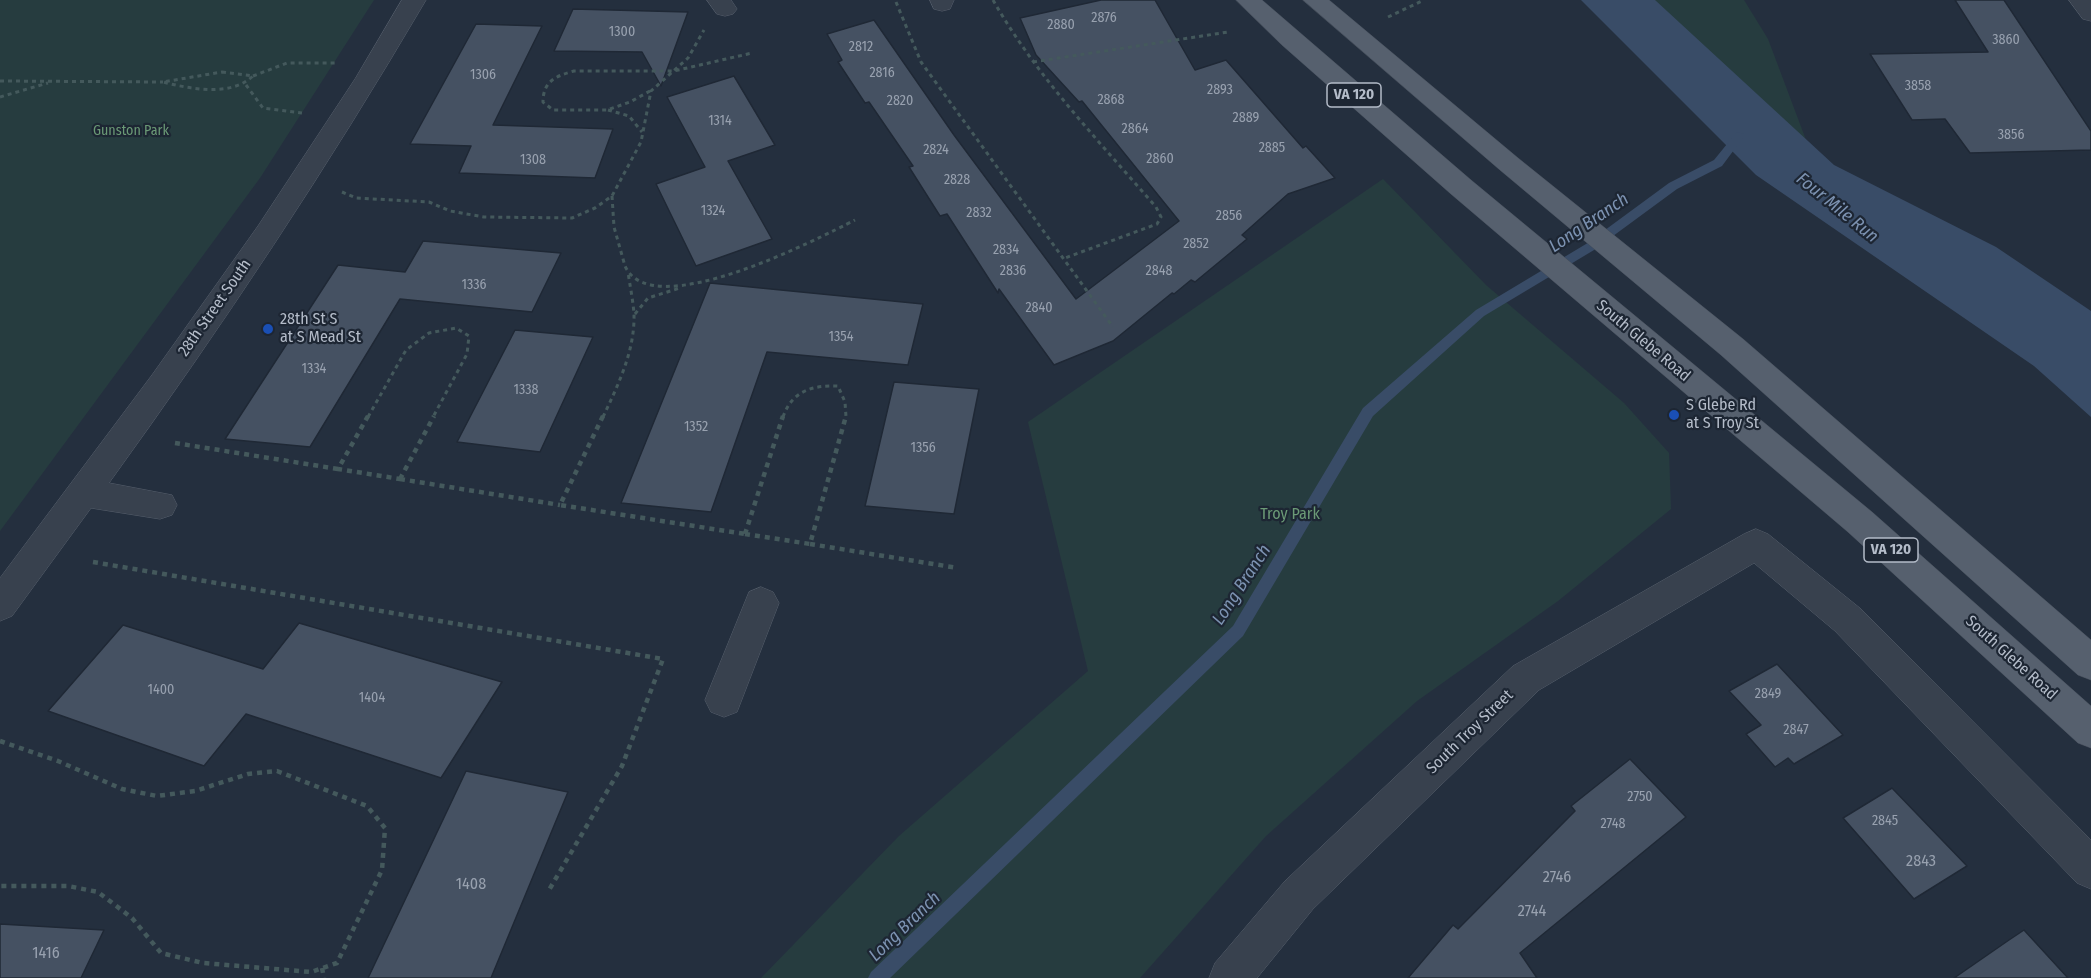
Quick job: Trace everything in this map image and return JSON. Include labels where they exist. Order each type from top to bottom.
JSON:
[{"type":"main road","name":"South Glebe Road","points":[[1248,0],[1299,48],[1461,187],[1860,522],[2091,730]]},
{"type":"main road","name":"VA 120","points":[[1315,0],[1509,164],[1732,347],[2091,663]]},
{"type":"street","name":"28th Street South","points":[[0,605],[84,493],[262,242],[389,45],[414,0]]},
{"type":"street","points":[[2081,0],[2091,14]]},
{"type":"street","points":[[84,493],[160,505]]},
{"type":"street","name":"South Troy Street","points":[[1230,978],[1299,895],[1526,678],[1756,544],[1848,620],[2091,869]]},
{"type":"street","points":[[724,700],[761,603]]},
{"type":"path","points":[[993,0],[1009,31],[1032,62],[1156,207],[1161,217],[1156,224],[1065,258]]},
{"type":"path","points":[[896,2],[921,62],[1113,327]]},
{"type":"path","points":[[607,110],[651,91],[688,57],[706,27]]},
{"type":"path","points":[[1032,62],[1228,32]]},
{"type":"path","points":[[642,133],[637,121],[626,114],[607,110],[553,110],[543,102],[543,90],[551,79],[570,72],[674,71],[752,53]]},
{"type":"path","points":[[0,81],[163,82],[177,86],[233,88],[246,85],[253,76],[286,63],[335,63]]},
{"type":"path","points":[[163,82],[187,75],[221,73],[253,76]]},
{"type":"path","points":[[0,97],[53,81]]},
{"type":"path","points":[[246,85],[263,108],[302,113]]},
{"type":"path","points":[[342,192],[356,198],[418,201],[450,211],[494,217],[572,218],[595,208],[612,196],[641,142],[651,91]]},
{"type":"path","points":[[560,505],[617,388],[631,349],[634,315],[628,272],[613,226],[612,196]]},
{"type":"path","points":[[634,315],[641,301],[657,293],[691,286],[765,264],[855,220]]},
{"type":"path","points":[[628,272],[642,281],[667,287],[691,286]]},
{"type":"path","points":[[338,469],[406,350],[429,333],[456,328],[469,336],[467,354],[400,479]]},
{"type":"path","points":[[746,534],[787,405],[800,391],[816,385],[838,386],[845,402],[846,420],[810,544]]},
{"type":"path","points":[[176,443],[958,568]]},
{"type":"path","points":[[93,562],[663,659],[621,766],[549,890]]},
{"type":"path","points":[[0,741],[58,761],[122,789],[157,796],[195,791],[248,774],[277,771],[367,806],[385,828],[382,870],[337,963],[311,972],[203,963],[161,953],[132,918],[98,892],[68,886],[0,886]]},
{"type":"path","points":[[322,968],[324,978]]},
{"type":"green space","name":"Gunston Park","points":[[0,0],[374,0],[260,178],[0,531]]},
{"type":"green space","points":[[1653,0],[1744,0],[1768,39],[1806,140]]},
{"type":"green space","name":"Troy Park","points":[[1383,179],[1486,285],[1624,403],[1669,453],[1671,509],[1558,601],[1417,701],[1266,836],[1140,978],[761,978],[899,836],[1088,671],[1028,422]]},
{"type":"water","name":"Four Mile Run","points":[[1581,0],[1655,0],[1834,165],[1996,247],[2091,311],[2091,417],[2034,366],[1756,175]]},
{"type":"building","points":[[1101,0],[1155,0],[1195,70],[1226,60],[1303,148],[1306,146],[1335,178],[1288,194],[1242,235],[1247,239],[1195,282],[1191,280],[1174,294],[1172,293],[1113,341],[1054,365],[999,289],[998,293],[947,214],[940,216],[909,167],[913,166],[869,102],[865,103],[838,62],[842,60],[827,34],[874,20],[954,135],[1076,299],[1179,221],[1082,101],[1079,102],[1036,55],[1020,18]]},
{"type":"building","points":[[1955,0],[2004,0],[2091,131],[2091,150],[1970,153],[1945,119],[1912,120],[1870,54],[1988,52]]},
{"type":"building","points":[[573,9],[688,12],[661,86],[642,52],[554,51]]},
{"type":"building","points":[[476,24],[542,26],[493,125],[613,129],[595,178],[459,173],[471,146],[410,144]]},
{"type":"building","points":[[734,76],[775,145],[728,161],[772,239],[696,266],[656,184],[705,167],[667,97]]},
{"type":"building","points":[[423,241],[561,253],[532,312],[400,299],[310,447],[225,439],[338,265],[405,272]]},
{"type":"building","points":[[710,283],[923,304],[908,365],[767,352],[711,512],[621,503]]},
{"type":"building","points":[[515,330],[593,337],[540,452],[457,442]]},
{"type":"building","points":[[894,382],[979,389],[954,514],[865,506]]},
{"type":"building","points":[[299,623],[502,682],[441,778],[246,714],[204,766],[48,711],[123,625],[263,669]]},
{"type":"building","points":[[1777,664],[1843,735],[1794,764],[1788,758],[1775,767],[1746,734],[1761,725],[1729,691]]},
{"type":"building","points":[[1630,759],[1686,817],[1520,953],[1537,978],[1408,978],[1453,925],[1458,929],[1575,811],[1571,806]]},
{"type":"building","points":[[466,771],[568,792],[491,978],[368,978]]},
{"type":"building","points":[[1892,788],[1967,866],[1914,899],[1843,818]]},
{"type":"building","points":[[0,924],[104,930],[81,978],[0,978]]},
{"type":"building","points":[[2024,930],[2068,978],[1954,978],[2009,940]]},
{"type":"waterway","name":"Long Branch","points":[[877,978],[1238,631],[1368,412],[1480,313],[1590,247],[1673,186],[1718,163],[1740,135]]},
{"type":"place","name":"28th St S at S Mead St","points":[[268,329]]},
{"type":"place","name":"S Glebe Rd at S Troy St","points":[[1674,415]]}]
